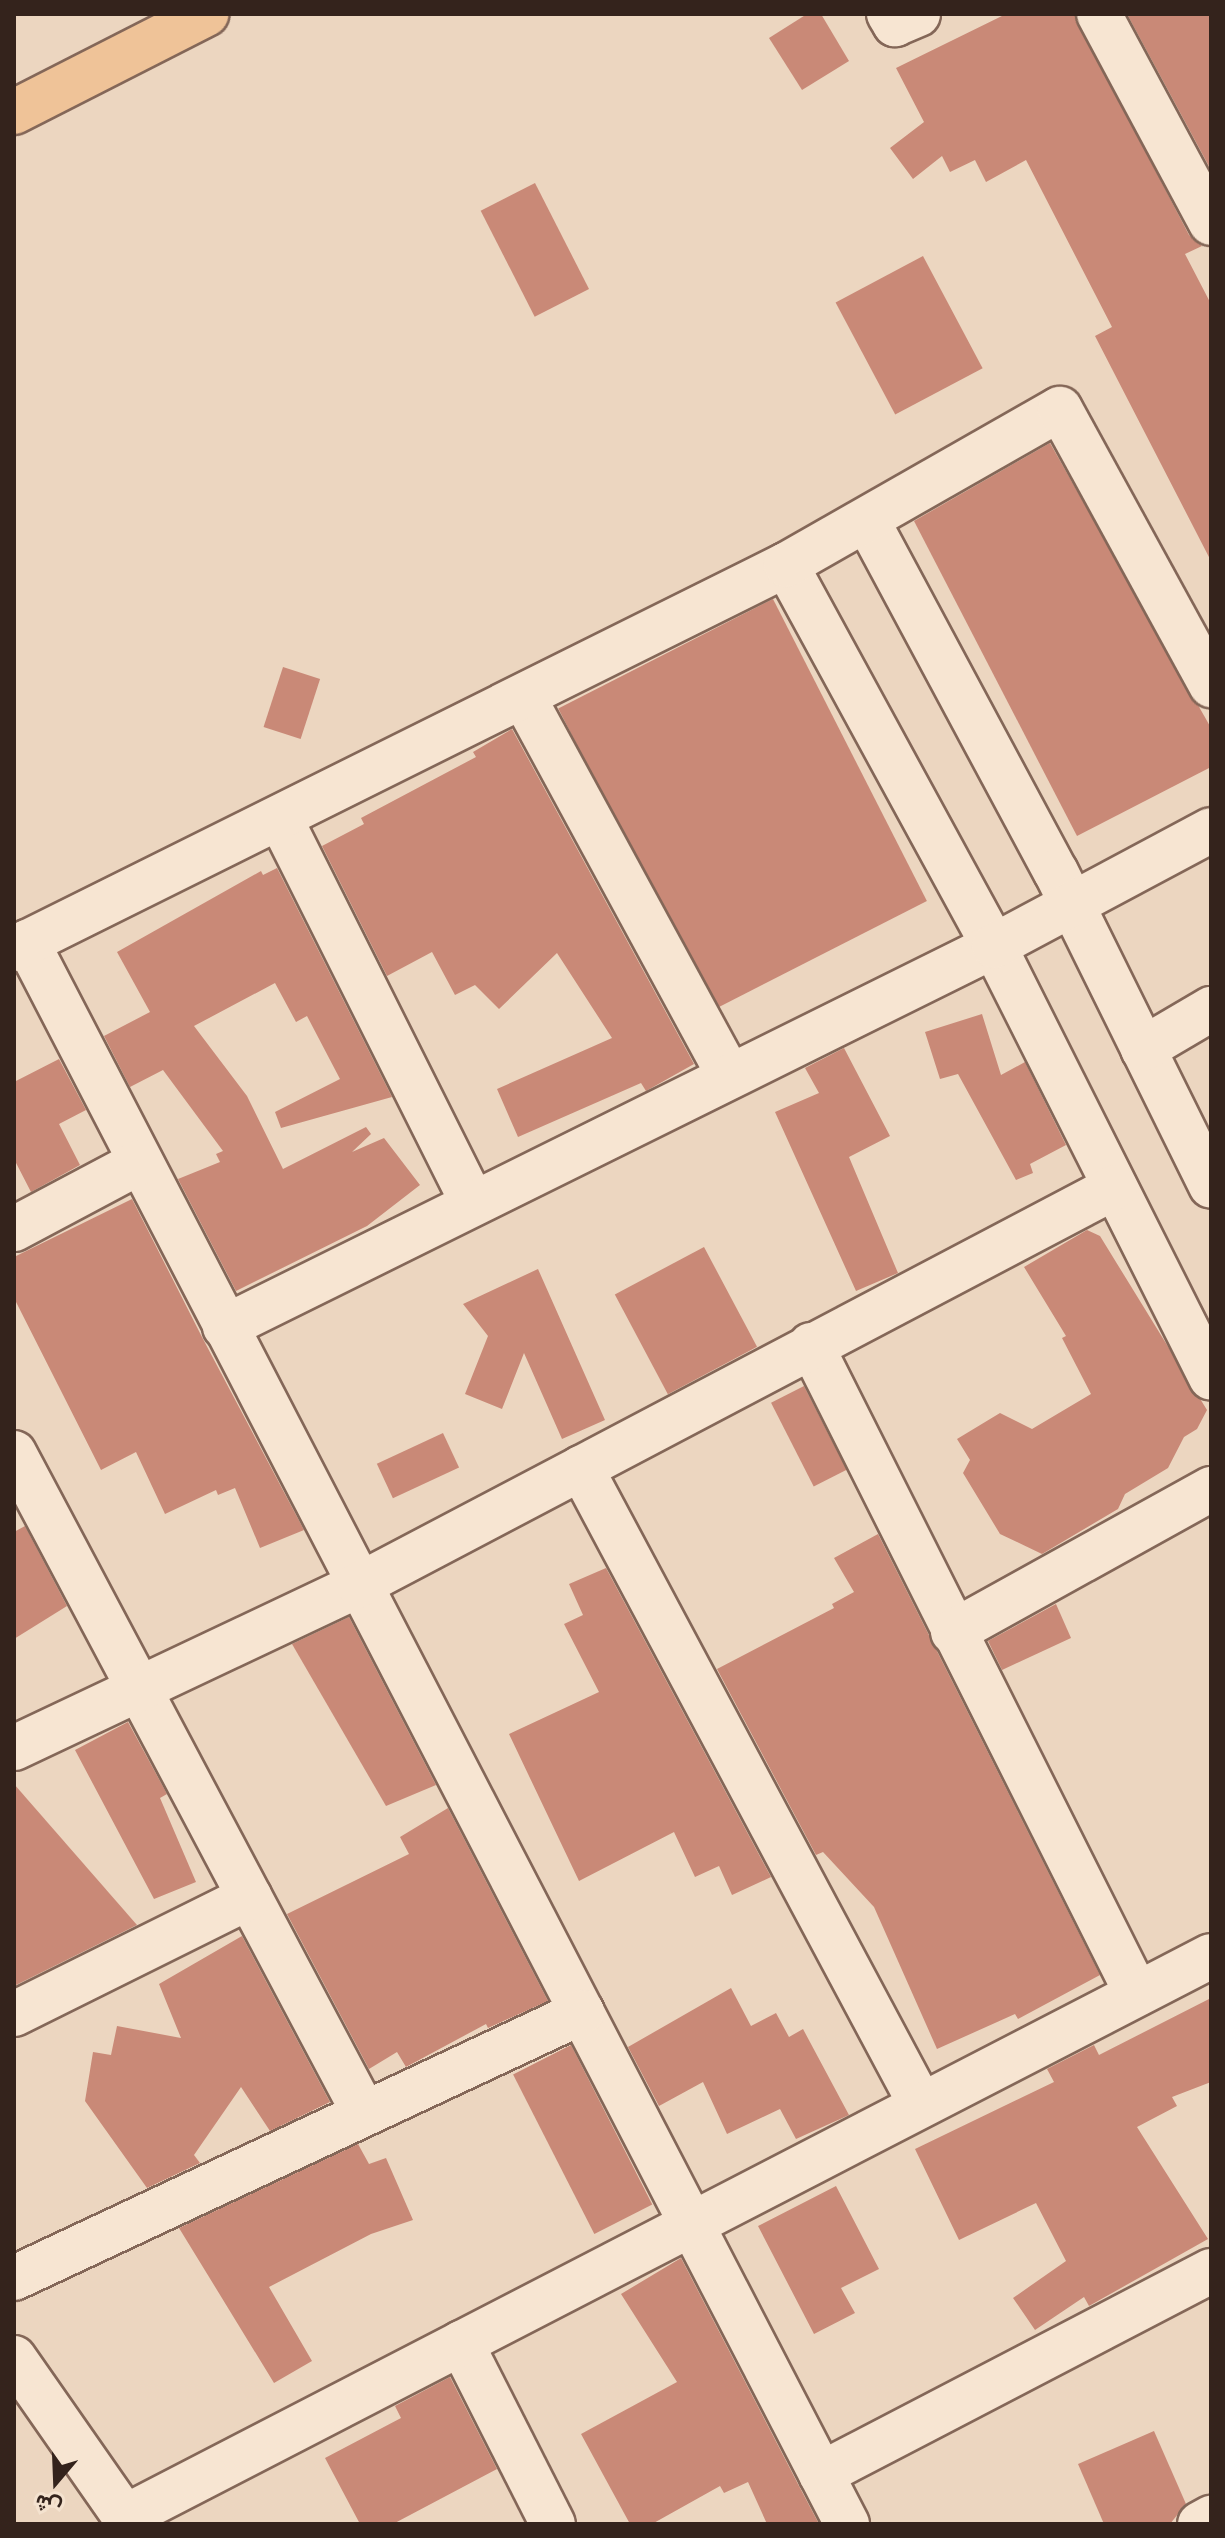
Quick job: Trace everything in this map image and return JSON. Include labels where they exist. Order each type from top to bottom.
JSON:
[{"type":"main road","points":[[14,112],[206,14]]},
{"type":"street","points":[[889,14],[895,24],[918,14]]},
{"type":"street","points":[[1099,14],[1211,223]]},
{"type":"street","points":[[847,2524],[140,1162],[20,946],[524,698],[786,565],[868,522],[1060,409],[1211,685]]},
{"type":"street","points":[[868,522],[1072,903],[1211,1186]]},
{"type":"street","points":[[786,565],[994,946],[1211,1377]]},
{"type":"street","points":[[524,698],[729,1075]]},
{"type":"street","points":[[280,818],[473,1203]]},
{"type":"street","points":[[225,1327],[994,946],[1211,830]]},
{"type":"street","points":[[1143,1049],[1211,1009]]},
{"type":"street","points":[[14,1229],[140,1162]]},
{"type":"street","points":[[14,1748],[137,1686],[359,1585],[1115,1187]]},
{"type":"street","points":[[811,1345],[1137,1994]]},
{"type":"street","points":[[14,1453],[363,2111]]},
{"type":"street","points":[[581,1468],[921,2105]]},
{"type":"street","points":[[953,1632],[1211,1489]]},
{"type":"street","points":[[14,2014],[250,1897]]},
{"type":"street","points":[[14,2358],[127,2520],[461,2343],[1211,1956]]},
{"type":"street","points":[[14,2278],[363,2111],[582,2012]]},
{"type":"street","points":[[821,2474],[1211,2271]]},
{"type":"street","points":[[461,2343],[553,2524]]},
{"type":"street","points":[[1200,2524],[1211,2518]]},
{"type":"building","points":[[807,14],[821,14],[849,61],[802,90],[769,38]]},
{"type":"building","points":[[1006,14],[1074,14],[1189,235],[1202,246],[1185,254],[1211,304],[1211,561],[1095,336],[1112,327],[1026,160],[986,182],[975,160],[950,172],[942,156],[913,179],[890,148],[924,122],[896,68]]},
{"type":"building","points":[[1127,14],[1211,14],[1211,170]]},
{"type":"building","points":[[535,183],[589,289],[535,317],[481,211]]},
{"type":"building","points":[[923,256],[983,368],[895,415],[836,302]]},
{"type":"building","points":[[1050,443],[1211,728],[1211,767],[1077,836],[914,521]]},
{"type":"building","points":[[773,599],[927,901],[712,1010],[558,708]]},
{"type":"building","points":[[283,667],[320,679],[301,739],[264,727]]},
{"type":"building","points":[[512,729],[694,1064],[646,1091],[641,1083],[518,1137],[497,1089],[612,1038],[557,953],[499,1009],[475,985],[455,995],[432,952],[387,976],[322,846],[364,824],[361,818],[476,757],[473,752]]},
{"type":"building","points":[[277,868],[392,1097],[281,1128],[275,1112],[340,1079],[307,1016],[296,1022],[275,983],[194,1026],[247,1096],[283,1169],[366,1127],[371,1134],[352,1152],[384,1138],[420,1185],[367,1226],[236,1291],[178,1179],[220,1162],[216,1154],[223,1151],[163,1070],[130,1087],[104,1036],[150,1012],[117,952],[261,871],[263,875]]},
{"type":"building","points":[[982,1014],[1001,1075],[1025,1062],[1066,1145],[1030,1164],[1033,1173],[1016,1180],[958,1074],[940,1079],[925,1032]]},
{"type":"building","points":[[844,1048],[890,1136],[849,1157],[898,1273],[856,1291],[775,1112],[819,1093],[805,1068]]},
{"type":"building","points":[[59,1059],[86,1110],[59,1124],[80,1165],[31,1192],[14,1159],[14,1082]]},
{"type":"building","points":[[132,1199],[304,1530],[260,1548],[235,1488],[218,1495],[216,1490],[165,1514],[136,1452],[101,1470],[14,1298],[14,1257]]},
{"type":"building","points":[[1087,1230],[1100,1236],[1207,1410],[1197,1429],[1184,1437],[1168,1468],[1125,1494],[1118,1509],[1042,1554],[1000,1534],[963,1473],[970,1460],[957,1439],[1000,1413],[1032,1429],[1091,1394],[1062,1338],[1066,1336],[1024,1267]]},
{"type":"building","points":[[704,1247],[757,1347],[668,1394],[615,1294]]},
{"type":"building","points":[[538,1269],[605,1420],[562,1439],[524,1353],[502,1409],[465,1394],[488,1336],[463,1304]]},
{"type":"building","points":[[804,1386],[847,1470],[814,1487],[771,1403]]},
{"type":"building","points":[[443,1433],[459,1467],[393,1498],[377,1464]]},
{"type":"building","points":[[25,1526],[67,1606],[14,1639],[14,1532]]},
{"type":"building","points":[[878,1534],[1100,1975],[1018,2019],[1015,2014],[937,2049],[874,1907],[823,1852],[816,1855],[717,1669],[834,1608],[832,1604],[854,1592],[834,1558]]},
{"type":"building","points":[[606,1568],[771,1877],[732,1895],[719,1866],[695,1877],[674,1832],[579,1881],[509,1734],[599,1692],[564,1624],[583,1615],[569,1584]]},
{"type":"building","points":[[1056,1604],[1071,1638],[1002,1670],[988,1641]]},
{"type":"building","points":[[349,1617],[436,1785],[386,1806],[292,1644]]},
{"type":"building","points":[[128,1722],[167,1794],[160,1798],[196,1882],[154,1899],[75,1750]]},
{"type":"building","points":[[14,1784],[137,1925],[14,1986]]},
{"type":"building","points":[[448,1808],[548,2001],[488,2028],[486,2024],[406,2067],[397,2052],[369,2069],[287,1914],[409,1854],[400,1837]]},
{"type":"building","points":[[242,1936],[330,2102],[270,2131],[241,2087],[194,2155],[200,2163],[147,2188],[85,2101],[93,2052],[111,2055],[117,2026],[181,2038],[159,1984]]},
{"type":"building","points":[[731,1988],[751,2026],[776,2013],[789,2037],[803,2029],[849,2115],[796,2139],[780,2109],[727,2134],[703,2082],[659,2106],[628,2047]]},
{"type":"building","points":[[1211,1998],[1211,2082],[1172,2097],[1177,2106],[1137,2127],[1208,2239],[1089,2306],[1084,2297],[1035,2330],[1013,2298],[1066,2261],[1036,2203],[959,2240],[915,2149],[1054,2082],[1047,2069],[1094,2045],[1099,2055]]},
{"type":"building","points":[[571,2045],[652,2204],[594,2234],[513,2075]]},
{"type":"building","points":[[358,2144],[369,2164],[386,2158],[413,2220],[371,2234],[269,2287],[312,2361],[274,2383],[179,2228]]},
{"type":"building","points":[[836,2186],[879,2269],[841,2288],[855,2313],[814,2334],[758,2226]]},
{"type":"building","points":[[681,2258],[819,2524],[767,2524],[748,2482],[724,2493],[720,2486],[652,2524],[630,2524],[581,2434],[677,2382],[621,2294]]},
{"type":"building","points":[[450,2377],[497,2469],[393,2524],[360,2524],[325,2458],[401,2418],[395,2406]]},
{"type":"building","points":[[1154,2431],[1186,2504],[1170,2524],[1104,2524],[1078,2464]]}]
